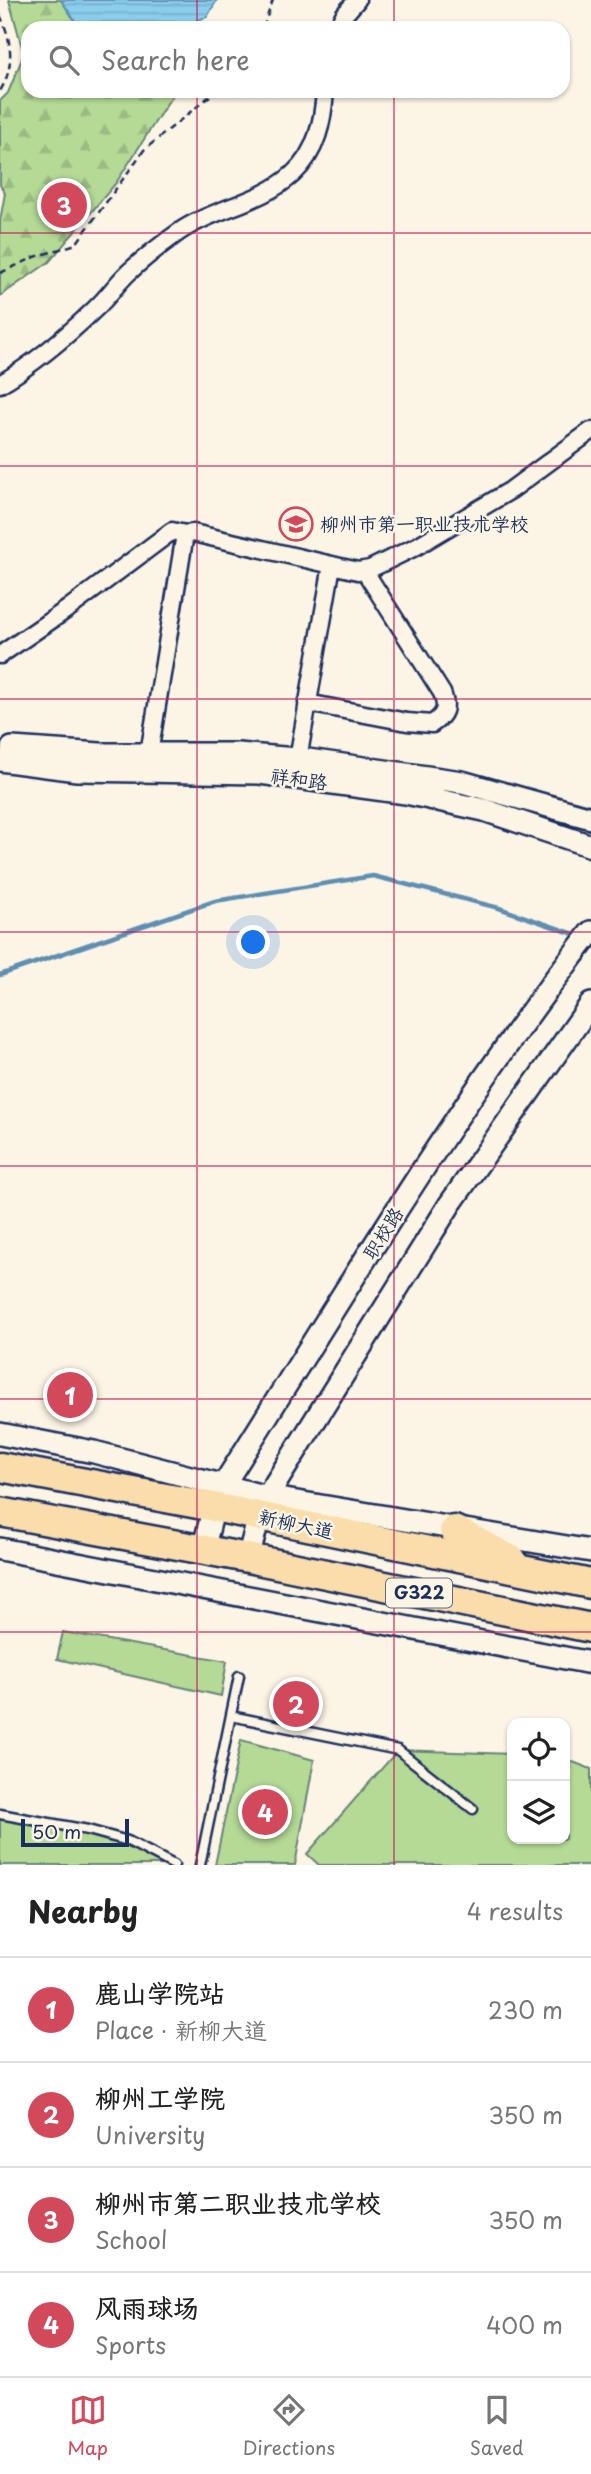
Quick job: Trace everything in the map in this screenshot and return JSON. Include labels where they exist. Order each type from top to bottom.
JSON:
[{"type":"highway","name":"新柳大道","points":[[0,1467],[219,1496],[539,1574],[591,1584]]},
{"type":"highway","name":"G322","points":[[0,1512],[247,1558],[591,1628]]},
{"type":"highway","points":[[454,1530],[539,1574]]},
{"type":"main road","name":"祥和路","points":[[0,747],[100,754],[238,754],[298,759],[463,782],[591,818]]},
{"type":"main road","name":"祥和路","points":[[0,760],[77,770],[260,773],[406,793],[484,810],[591,846]]},
{"type":"main road","name":"职校路","points":[[203,1550],[219,1496],[415,1182],[535,1004],[591,932]]},
{"type":"main road","points":[[247,1558],[263,1507],[450,1204],[591,1004]]},
{"type":"main road","points":[[0,1434],[94,1452],[219,1496]]},
{"type":"main road","points":[[263,1507],[454,1530],[591,1551]]},
{"type":"main road","points":[[0,1549],[591,1663]]},
{"type":"street","points":[[341,21],[357,0]]},
{"type":"street","points":[[0,384],[33,363],[98,307],[129,272],[181,231],[267,192],[294,173],[310,154],[323,121],[325,98]]},
{"type":"street","points":[[0,655],[69,608],[172,531],[193,533],[358,571],[365,570],[417,546],[511,490],[591,431]]},
{"type":"street","points":[[149,754],[185,534]]},
{"type":"street","points":[[298,759],[332,565]]},
{"type":"street","points":[[307,702],[407,722],[432,724],[443,716],[446,705],[442,693],[365,570]]},
{"type":"lane","points":[[200,1865],[239,1676]]},
{"type":"lane","points":[[231,1717],[398,1750],[473,1809]]},
{"type":"lane","points":[[0,1814],[88,1830],[128,1842],[174,1865]]},
{"type":"path","points":[[266,21],[273,0]]},
{"type":"path","points":[[0,15],[6,29],[11,65],[0,91]]},
{"type":"path","points":[[0,274],[35,257],[76,244],[144,150],[207,98]]},
{"type":"green space","points":[[9,0],[61,0],[75,21],[21,21],[21,43]]},
{"type":"green space","points":[[21,61],[21,98],[171,98],[116,183],[49,262],[0,296],[0,221],[5,193],[0,185],[0,101],[8,93]]},
{"type":"green space","points":[[63,1632],[227,1661],[221,1696],[57,1659]]},
{"type":"green space","points":[[241,1740],[314,1760],[295,1865],[215,1865]]},
{"type":"green space","points":[[398,1750],[507,1754],[507,1844],[570,1844],[570,1761],[591,1769],[591,1865],[319,1865],[307,1854]]},
{"type":"green space","points":[[0,1814],[128,1841],[174,1865],[0,1865]]},
{"type":"water","points":[[61,0],[217,0],[207,17],[195,21],[75,21]]},
{"type":"waterway","points":[[0,975],[215,901],[373,876],[499,908],[580,936]]},
{"type":"place","name":"柳州市第二职业技术学校","points":[[64,205]]},
{"type":"place","name":"柳州市第一职业技术学校","points":[[296,524]]},
{"type":"place","name":"鹿山学院站","points":[[70,1395]]},
{"type":"place","name":"柳州工学院","points":[[296,1704]]},
{"type":"place","name":"风雨球场","points":[[265,1812]]}]
